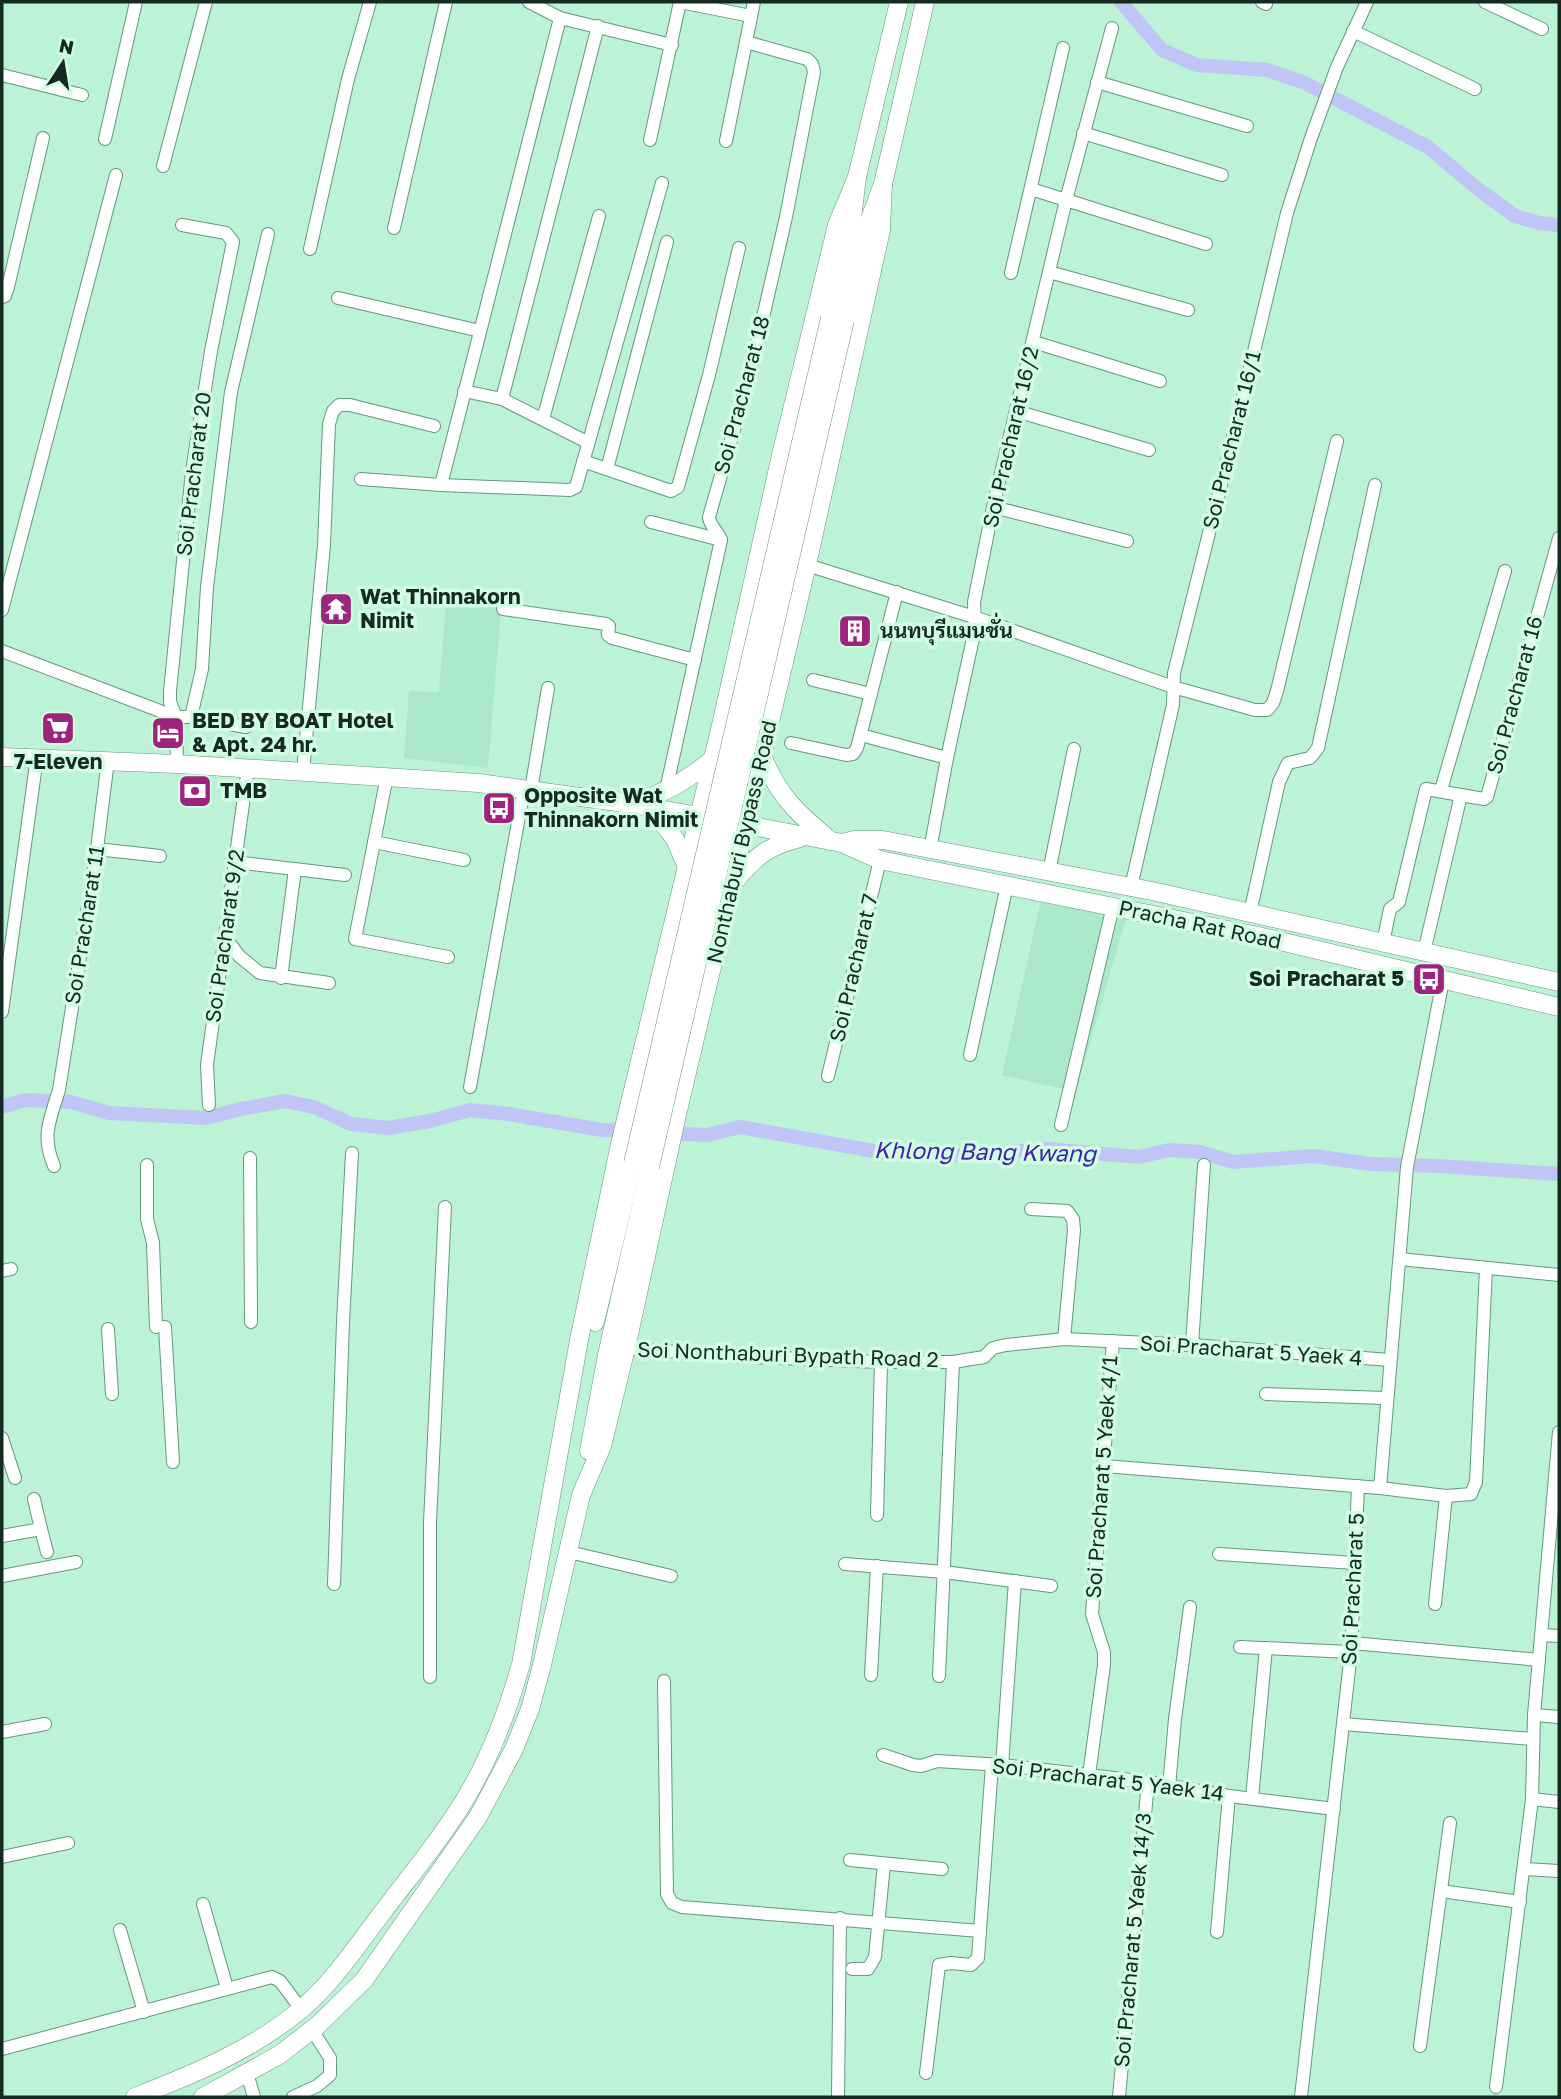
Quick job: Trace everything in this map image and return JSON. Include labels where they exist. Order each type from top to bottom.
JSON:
[{"type":"main road","name":"Nonthaburi Bypass Road","points":[[204,2097],[229,2091],[247,2073],[279,2055],[312,2030],[364,1980],[478,1817],[514,1749],[530,1709],[581,1495],[642,1165],[837,319],[857,177],[898,2]]},
{"type":"main road","name":"Nonthaburi Bypass Road","points":[[837,319],[883,184],[925,2]]},
{"type":"main road","name":"Nonthaburi Bypass Road","points":[[135,2097],[202,2071],[250,2046],[301,2009],[337,1973],[456,1814],[491,1750],[510,1704],[521,1664],[579,1340],[620,1144],[722,722],[837,225],[857,177]]},
{"type":"main road","name":"Nonthaburi Bypass Road","points":[[581,1495],[602,1446],[626,1348],[676,1119],[807,565],[881,230],[883,184]]},
{"type":"main road","points":[[722,722],[728,737],[745,744],[759,741],[769,728]]},
{"type":"main road","points":[[762,755],[771,779],[783,797],[801,817],[837,842]]},
{"type":"main road","name":"Pracha Rat Road","points":[[2,757],[108,760],[387,776],[528,789],[650,807],[837,842],[880,859],[1258,936],[1559,1007]]},
{"type":"main road","points":[[631,804],[690,779],[713,759]]},
{"type":"main road","points":[[650,807],[675,839],[687,867]]},
{"type":"main road","points":[[733,884],[760,853],[779,843],[805,837]]},
{"type":"main road","name":"Pracha Rat Road","points":[[837,842],[867,839],[1131,887],[1559,982]]},
{"type":"main road","points":[[680,899],[693,883],[710,881],[724,889],[727,905]]},
{"type":"main road","name":"Nonthaburi Bypass Road","points":[[558,1461],[642,1165]]},
{"type":"street","points":[[105,139],[136,2]]},
{"type":"street","points":[[163,166],[206,2]]},
{"type":"street","points":[[310,249],[348,79],[370,2]]},
{"type":"street","points":[[394,228],[446,2]]},
{"type":"street","points":[[529,2],[560,18],[671,45]]},
{"type":"street","points":[[650,140],[680,2],[751,16]]},
{"type":"street","points":[[726,141],[754,2]]},
{"type":"street","name":"Soi Pracharat 16/1","points":[[1131,887],[1173,705],[1174,673],[1287,213],[1337,67],[1367,2]]},
{"type":"street","points":[[1485,2],[1542,29]]},
{"type":"street","points":[[441,485],[560,18]]},
{"type":"street","points":[[502,399],[598,26]]},
{"type":"street","name":"Soi Pracharat 16/2","points":[[930,850],[975,629],[974,602],[993,507],[1066,200],[1112,28]]},
{"type":"street","points":[[1353,31],[1475,89]]},
{"type":"street","name":"Soi Pracharat 18","points":[[666,790],[721,540],[710,524],[709,517],[750,374],[786,217],[814,72],[813,64],[807,59],[746,42]]},
{"type":"street","points":[[1011,274],[1063,48]]},
{"type":"street","points":[[2,75],[82,95]]},
{"type":"street","points":[[1097,82],[1247,126]]},
{"type":"street","points":[[1083,133],[1222,175]]},
{"type":"street","points":[[2,297],[8,287],[43,138]]},
{"type":"street","points":[[2,610],[116,175]]},
{"type":"street","points":[[361,479],[570,490],[578,483],[587,442],[662,183]]},
{"type":"street","points":[[1031,189],[1206,244]]},
{"type":"street","points":[[543,419],[599,216]]},
{"type":"street","name":"Soi Pracharat 20","points":[[177,764],[176,717],[170,702],[170,691],[192,471],[211,351],[233,242],[226,233],[182,225]]},
{"type":"street","points":[[191,717],[202,669],[207,587],[230,392],[268,234]]},
{"type":"street","points":[[607,469],[667,242]]},
{"type":"street","points":[[583,461],[671,491],[678,487],[709,375],[739,248]]},
{"type":"street","points":[[1049,272],[1188,310]]},
{"type":"street","points":[[338,298],[480,331]]},
{"type":"street","points":[[1034,342],[1160,381]]},
{"type":"street","points":[[464,391],[502,399],[587,442]]},
{"type":"street","points":[[303,772],[324,545],[328,424],[333,411],[339,405],[350,405],[435,426]]},
{"type":"street","points":[[1016,411],[1149,450]]},
{"type":"street","points":[[807,565],[974,617],[1173,687],[1255,710],[1267,710],[1273,703],[1337,441]]},
{"type":"street","points":[[1250,913],[1279,782],[1288,763],[1310,758],[1318,748],[1375,485]]},
{"type":"street","points":[[993,507],[1127,541]]},
{"type":"street","points":[[651,522],[721,540]]},
{"type":"street","name":"Soi Pracharat 16","points":[[1441,790],[1484,799],[1487,797],[1559,538]]},
{"type":"street","points":[[1383,943],[1390,909],[1399,902],[1425,790],[1441,790],[1505,571]]},
{"type":"street","points":[[791,743],[846,755],[853,754],[861,735],[897,592]]},
{"type":"street","points":[[503,609],[606,624],[609,626],[608,635],[612,638],[695,660]]},
{"type":"street","points":[[2,651],[176,717],[191,717],[246,727]]},
{"type":"street","points":[[813,680],[871,694]]},
{"type":"street","points":[[470,1087],[548,688]]},
{"type":"street","points":[[861,735],[947,758]]},
{"type":"street","points":[[1049,872],[1074,749]]},
{"type":"street","points":[[2,1012],[37,757]]},
{"type":"street","name":"Soi Pracharat 11","points":[[54,1166],[46,1147],[48,1126],[60,1090],[108,760]]},
{"type":"street","name":"Soi Pracharat 9/2","points":[[209,1105],[207,1065],[248,768]]},
{"type":"street","points":[[387,776],[355,939],[448,957]]},
{"type":"street","points":[[1424,952],[1461,795]]},
{"type":"street","points":[[374,842],[464,860]]},
{"type":"street","points":[[97,849],[160,856]]},
{"type":"street","name":"Soi Pracharat 7","points":[[828,1076],[880,859]]},
{"type":"street","points":[[235,862],[345,875]]},
{"type":"street","points":[[281,978],[295,869]]},
{"type":"street","points":[[970,1055],[1007,885]]},
{"type":"street","points":[[1061,1125],[1113,906]]},
{"type":"street","points":[[225,937],[239,956],[260,973],[329,983]]},
{"type":"street","name":"Soi Pracharat 5","points":[[1301,2097],[1352,1648],[1358,1486],[1380,1488],[1408,1161],[1443,980]]},
{"type":"street","points":[[334,1584],[352,1153]]},
{"type":"street","points":[[250,1158],[251,1322]]},
{"type":"street","points":[[147,1165],[147,1219],[153,1243],[173,1462]]},
{"type":"street","points":[[1192,1345],[1205,1165]]},
{"type":"street","points":[[430,1677],[430,1522],[445,1207]]},
{"type":"street","points":[[1031,1209],[1067,1211],[1073,1219],[1064,1339]]},
{"type":"street","points":[[1400,1259],[1559,1275]]},
{"type":"street","points":[[1380,1488],[1446,1496],[1471,1493],[1476,1482],[1486,1268]]},
{"type":"street","points":[[108,1329],[112,1394]]},
{"type":"street","name":"Soi Nonthaburi Bypath Road 2","points":[[626,1348],[729,1356],[953,1362],[984,1357],[993,1349],[1006,1345],[1064,1339],[1113,1341]]},
{"type":"street","name":"Soi Pracharat 5 Yaek 4","points":[[1113,1341],[1390,1360]]},
{"type":"street","name":"Soi Pracharat 5 Yaek 4/1","points":[[1089,1775],[1104,1665],[1104,1652],[1092,1614],[1113,1341]]},
{"type":"street","points":[[877,1515],[881,1362]]},
{"type":"street","points":[[939,1676],[953,1362]]},
{"type":"street","points":[[1266,1394],[1387,1398]]},
{"type":"street","points":[[1496,2087],[1532,1799],[1534,1715],[1554,1555],[1559,1432]]},
{"type":"street","points":[[2,1438],[15,1478]]},
{"type":"street","points":[[1104,1466],[1358,1486]]},
{"type":"street","points":[[1435,1604],[1446,1496]]},
{"type":"street","points":[[34,1499],[47,1552]]},
{"type":"street","points":[[2,1536],[41,1528]]},
{"type":"street","points":[[569,1552],[671,1576]]},
{"type":"street","points":[[1219,1554],[1355,1563]]},
{"type":"street","points":[[2,1576],[76,1562]]},
{"type":"street","points":[[845,1564],[944,1572],[1051,1586]]},
{"type":"street","points":[[871,1675],[877,1566]]},
{"type":"street","points":[[926,2073],[939,1965],[971,1965],[978,1958],[1015,1581]]},
{"type":"street","points":[[1170,1787],[1175,1719],[1190,1607]]},
{"type":"street","points":[[1542,1635],[1559,1636]]},
{"type":"street","points":[[1240,1647],[1352,1648],[1539,1660]]},
{"type":"street","points":[[1252,1798],[1266,1648]]},
{"type":"street","points":[[664,1681],[667,1894],[672,1903],[682,1907],[979,1931]]},
{"type":"street","points":[[1534,1715],[1559,1717]]},
{"type":"street","points":[[2,1732],[45,1724]]},
{"type":"street","points":[[1343,1724],[1533,1739]]},
{"type":"street","name":"Soi Pracharat 5 Yaek 14","points":[[883,1755],[921,1766],[937,1761],[997,1765],[1148,1782],[1229,1796],[1334,1809]]},
{"type":"street","name":"Soi Pracharat 5 Yaek 14/3","points":[[1119,2097],[1148,1782]]},
{"type":"street","points":[[1217,1932],[1229,1796]]},
{"type":"street","points":[[1532,1799],[1559,1802]]},
{"type":"street","points":[[1420,2046],[1450,1823]]},
{"type":"street","points":[[2,1857],[68,1843]]},
{"type":"street","points":[[849,1860],[942,1869]]},
{"type":"street","points":[[852,1969],[868,1969],[875,1957],[884,1864]]},
{"type":"street","points":[[1525,1869],[1559,1871]]},
{"type":"street","points":[[1441,1891],[1520,1902]]},
{"type":"street","points":[[203,1904],[228,1988]]},
{"type":"street","points":[[838,2097],[840,1919]]},
{"type":"street","points":[[120,1930],[144,2012]]},
{"type":"street","points":[[2,2049],[272,1977],[280,1981],[301,2009]]},
{"type":"street","points":[[293,2097],[317,2086],[330,2075],[330,2058],[312,2030]]},
{"type":"street","points":[[247,2073],[254,2097]]},
{"type":"shaded area","points":[[447,592],[502,597],[488,768],[404,758],[409,691],[439,692]]},
{"type":"shaded area","points":[[1041,900],[1127,915],[1076,1092],[1002,1075]]},
{"type":"waterway","points":[[1121,2],[1162,50],[1197,65],[1267,70],[1303,82],[1428,147],[1515,216],[1559,225]]},
{"type":"waterway","name":"Khlong Bang Kwang","points":[[2,1107],[25,1100],[71,1102],[109,1113],[206,1118],[285,1101],[314,1107],[351,1124],[388,1128],[430,1121],[470,1110],[602,1130],[632,1131]]},
{"type":"waterway","name":"Khlong Bang Kwang","points":[[663,1133],[707,1135],[740,1127],[885,1153],[968,1155],[1047,1149],[1139,1157],[1169,1150],[1200,1152],[1233,1162],[1313,1156],[1371,1164],[1559,1174]]},
{"type":"place","name":"Wat Thinnakorn Nimit","points":[[336,609]]},
{"type":"place","name":"นนทบุรีแมนชั่น","points":[[855,631]]},
{"type":"place","name":"7-Eleven","points":[[58,728]]},
{"type":"place","name":"BED BY BOAT Hotel & Apt. 24 hr.","points":[[168,733]]},
{"type":"place","name":"TMB","points":[[195,791]]},
{"type":"place","name":"Opposite Wat Thinnakorn Nimit","points":[[499,808]]},
{"type":"place","name":"Soi Pracharat 5","points":[[1429,979]]}]
